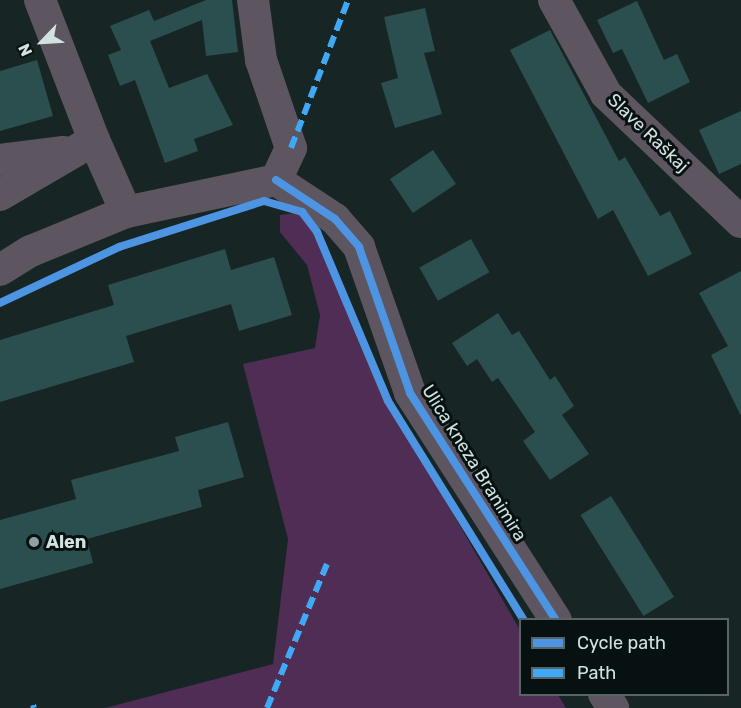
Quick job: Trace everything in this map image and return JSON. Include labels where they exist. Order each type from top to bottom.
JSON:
[{"type":"street","points":[[40,0],[85,145],[126,212]]},
{"type":"street","points":[[0,270],[31,251],[126,212],[276,180],[291,148],[261,60],[253,0]]},
{"type":"street","name":"Slave Raškaj","points":[[554,0],[606,94],[741,222]]},
{"type":"street","points":[[0,160],[85,145]]},
{"type":"street","points":[[0,195],[85,145]]},
{"type":"street","name":"Ulica kneza Branimira","points":[[276,180],[336,219],[359,247],[410,393],[555,618]]},
{"type":"shaded area","points":[[302,212],[317,232],[388,401],[519,628],[519,696],[559,696],[566,708],[105,708],[273,664],[288,539],[243,364],[315,348],[320,315],[307,265],[280,232],[280,215]]},
{"type":"building","points":[[206,0],[232,0],[238,52],[206,56],[202,20],[150,41],[169,88],[207,74],[233,125],[194,139],[198,151],[165,163],[135,80],[120,86],[108,55],[121,50],[110,26],[149,10],[154,21]]},
{"type":"building","points":[[637,1],[664,60],[677,54],[690,82],[648,103],[622,49],[613,53],[597,20]]},
{"type":"building","points":[[425,8],[435,51],[424,53],[442,114],[395,128],[381,83],[398,78],[384,17]]},
{"type":"building","points":[[550,30],[619,161],[625,157],[660,216],[670,211],[692,254],[648,276],[613,210],[598,219],[510,50]]},
{"type":"building","points":[[37,60],[53,116],[0,131],[0,71]]},
{"type":"building","points":[[741,111],[741,164],[719,174],[699,130]]},
{"type":"building","points":[[433,150],[456,184],[413,213],[390,179]]},
{"type":"building","points":[[471,239],[489,272],[438,301],[419,268]]},
{"type":"building","points":[[225,249],[231,270],[274,257],[292,315],[239,331],[231,304],[126,336],[134,362],[0,402],[0,340],[114,305],[108,285]]},
{"type":"building","points":[[741,271],[741,416],[711,355],[728,346],[699,293]]},
{"type":"building","points":[[498,313],[512,335],[519,331],[550,380],[555,376],[574,406],[562,415],[589,454],[550,480],[523,441],[535,432],[498,378],[492,382],[477,359],[467,366],[452,343]]},
{"type":"building","points":[[228,422],[244,477],[198,490],[202,507],[87,539],[93,563],[0,589],[0,520],[76,499],[71,480],[179,451],[175,437]]},
{"type":"building","points":[[611,496],[674,597],[644,616],[580,515]]},
{"type":"marked path","points":[[291,148],[348,0]]},
{"type":"marked path","points":[[267,708],[327,564]]},
{"type":"cycle path","points":[[276,180],[335,219],[359,247],[410,393],[555,618]]},
{"type":"cycle path","points":[[0,303],[119,247],[264,201],[302,212],[317,232],[388,401],[523,618]]},
{"type":"place","name":"Alen","points":[[34,542]]}]
